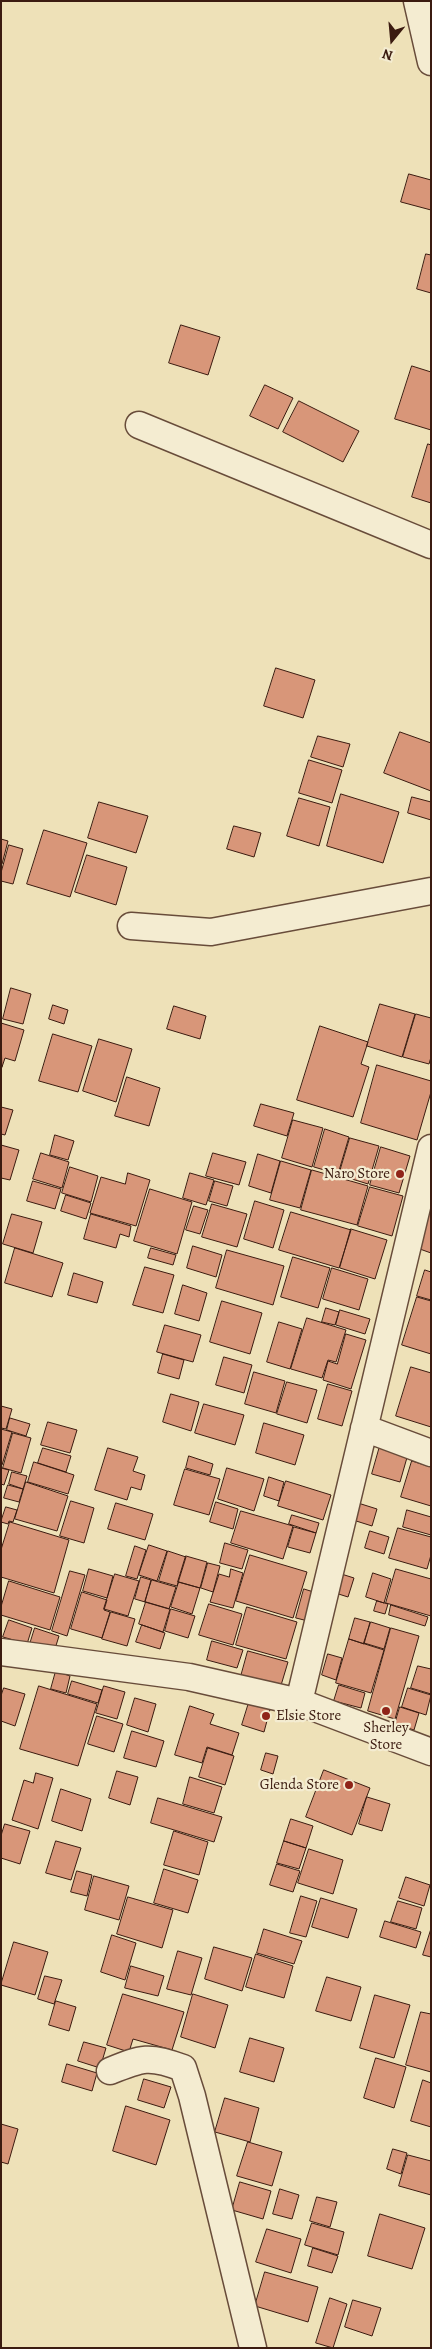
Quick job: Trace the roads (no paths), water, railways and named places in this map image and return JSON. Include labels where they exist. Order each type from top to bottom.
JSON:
[{"type":"street","points":[[417,1],[431,62]]},
{"type":"street","points":[[139,425],[431,545]]},
{"type":"street","points":[[131,926],[211,932],[431,890]]},
{"type":"street","points":[[299,1702],[431,1148]]},
{"type":"street","points":[[364,1428],[431,1453]]},
{"type":"street","points":[[1,1652],[189,1677],[299,1702],[431,1752]]},
{"type":"street","points":[[110,2071],[142,2058],[164,2061],[183,2068],[192,2096],[254,2348]]},
{"type":"place","name":"Naro Store","points":[[400,1174]]},
{"type":"place","name":"Sherley Store","points":[[386,1711]]},
{"type":"place","name":"Elsie Store","points":[[266,1716]]},
{"type":"place","name":"Glenda Store","points":[[349,1785]]}]
